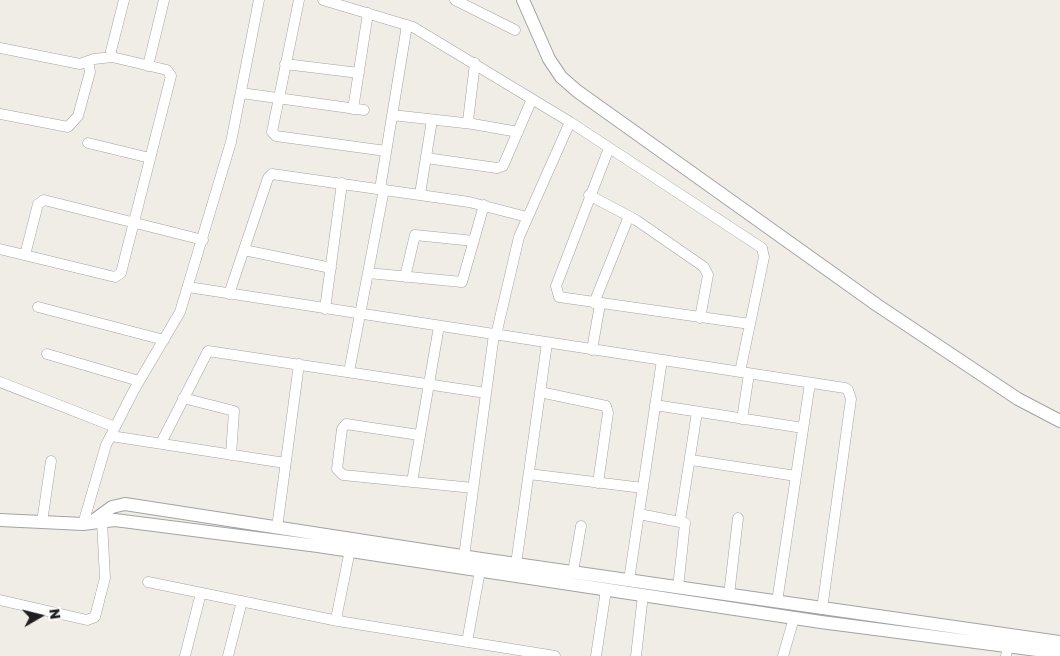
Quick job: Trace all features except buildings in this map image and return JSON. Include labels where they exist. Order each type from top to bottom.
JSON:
[{"type":"street","points":[[112,56],[111,51],[124,0]]},
{"type":"street","points":[[148,66],[164,0]]},
{"type":"street","points":[[0,600],[87,620],[95,617],[105,578],[92,522],[100,462],[113,431],[138,382],[178,317],[203,240],[231,142],[260,0]]},
{"type":"street","points":[[299,0],[271,129],[274,135],[386,151]]},
{"type":"street","points":[[324,0],[406,25],[475,64],[570,122],[762,248],[764,257],[750,324],[744,373],[742,419]]},
{"type":"street","points":[[455,0],[515,30]]},
{"type":"street","points":[[523,0],[549,59],[561,77],[577,91],[877,305],[1018,399],[1060,421]]},
{"type":"street","points":[[353,109],[368,13]]},
{"type":"street","points":[[349,372],[382,189],[386,151],[406,25]]},
{"type":"street","points":[[0,48],[80,64],[112,56],[116,59],[167,70],[171,76],[121,273],[115,277],[0,249]]},
{"type":"street","points":[[0,114],[68,127],[78,116],[90,72],[88,61]]},
{"type":"street","points":[[285,64],[359,73]]},
{"type":"street","points":[[473,124],[468,118],[475,64]]},
{"type":"street","points":[[241,93],[364,110]]},
{"type":"street","points":[[426,158],[500,167],[504,163],[532,99]]},
{"type":"street","points":[[392,115],[473,124],[518,132]]},
{"type":"street","points":[[420,194],[432,120]]},
{"type":"street","points":[[463,562],[495,335],[514,251],[527,217],[570,122]]},
{"type":"street","points":[[88,144],[150,158]]},
{"type":"street","points":[[608,148],[589,195],[556,292],[564,299],[750,324]]},
{"type":"street","points":[[229,294],[268,178],[272,174],[420,194],[484,205],[527,217]]},
{"type":"street","points":[[325,309],[342,183]]},
{"type":"street","points":[[589,195],[630,216],[707,270],[708,279],[700,318]]},
{"type":"street","points":[[24,255],[40,201],[44,200],[203,240]]},
{"type":"street","points":[[368,273],[462,282],[484,205]]},
{"type":"street","points":[[592,350],[597,304],[630,216]]},
{"type":"street","points":[[405,277],[415,235],[474,241]]},
{"type":"street","points":[[244,250],[331,268]]},
{"type":"street","points":[[188,287],[848,390],[851,399],[822,609]]},
{"type":"street","points":[[38,307],[164,340]]},
{"type":"street","points":[[412,482],[419,434],[430,384],[438,326]]},
{"type":"street","points":[[516,564],[547,343]]},
{"type":"street","points":[[161,443],[208,351],[486,393]]},
{"type":"street","points":[[47,354],[138,382]]},
{"type":"street","points":[[629,580],[662,360]]},
{"type":"street","points":[[277,528],[299,364]]},
{"type":"street","points":[[0,382],[113,431],[161,443],[285,463]]},
{"type":"street","points":[[777,602],[810,383]]},
{"type":"street","points":[[540,392],[606,406],[608,413],[598,483]]},
{"type":"street","points":[[183,398],[234,411],[236,415],[231,455]]},
{"type":"street","points":[[655,405],[803,428]]},
{"type":"street","points":[[680,521],[697,412]]},
{"type":"street","points":[[419,434],[349,424],[343,426],[337,466],[339,473],[473,488]]},
{"type":"street","points":[[691,460],[796,476]]},
{"type":"street","points":[[42,522],[51,461]]},
{"type":"street","points":[[529,474],[643,488]]},
{"type":"street","points":[[92,522],[112,506],[125,504],[277,528],[606,590],[1007,651],[1060,653]]},
{"type":"street","points":[[639,514],[680,521],[686,526],[678,588]]},
{"type":"street","points":[[729,595],[738,518]]},
{"type":"street","points":[[0,520],[42,522],[124,521],[350,550],[463,562]]},
{"type":"street","points":[[573,572],[581,526]]},
{"type":"street","points":[[338,622],[337,614],[350,550]]},
{"type":"street","points":[[481,565],[516,564],[1060,642]]},
{"type":"street","points":[[467,642],[481,565]]},
{"type":"street","points":[[148,582],[338,622],[467,642],[496,651],[555,656]]},
{"type":"street","points":[[596,656],[606,590]]},
{"type":"street","points":[[185,656],[201,593]]},
{"type":"street","points":[[636,656],[643,595]]},
{"type":"street","points":[[228,656],[242,601]]},
{"type":"street","points":[[783,656],[794,618]]}]
